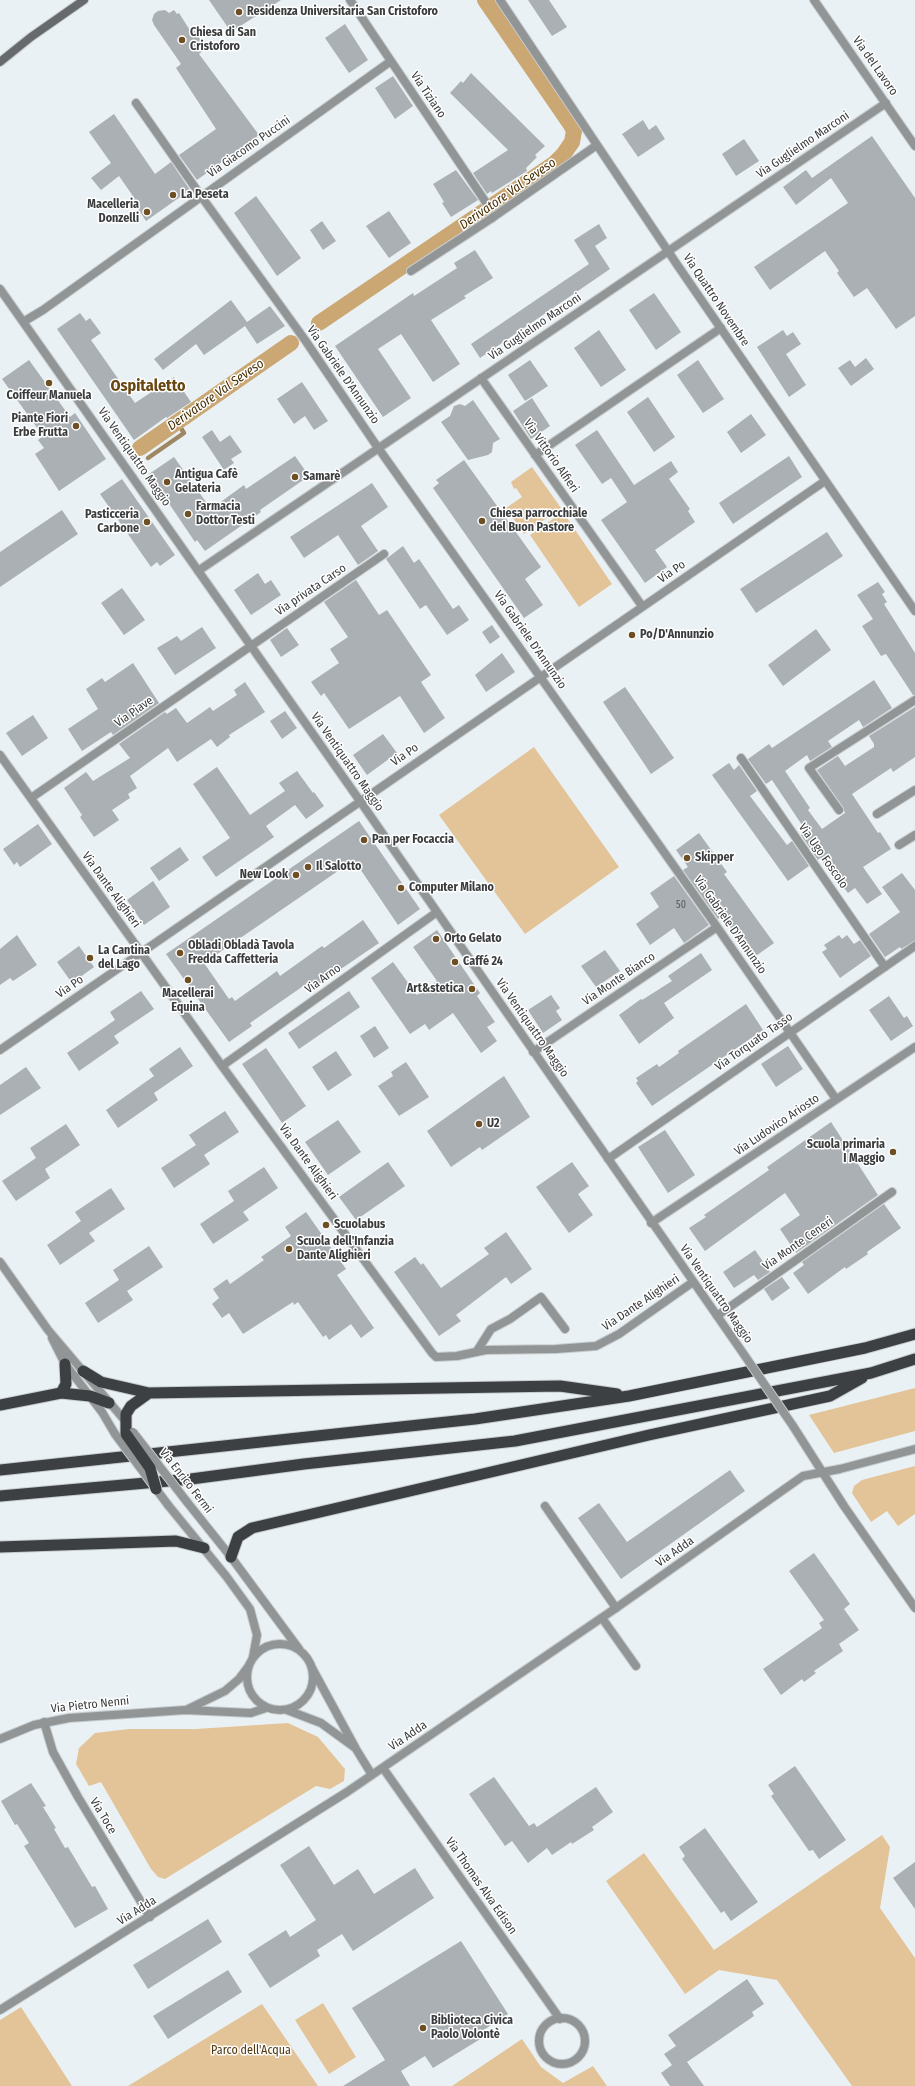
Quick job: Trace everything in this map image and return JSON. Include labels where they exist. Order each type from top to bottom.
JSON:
[{"type":"highway","points":[[0,1470],[474,1419],[629,1396],[865,1348],[915,1334]]},
{"type":"highway","points":[[0,1496],[191,1479],[304,1464],[515,1441],[871,1373],[915,1359]]},
{"type":"highway","points":[[61,1393],[66,1384],[65,1364]]},
{"type":"highway","points":[[83,1371],[101,1382],[149,1393],[560,1386],[629,1396]]},
{"type":"highway","points":[[231,1557],[238,1537],[252,1528],[649,1435],[830,1396],[871,1373]]},
{"type":"highway","points":[[0,1405],[61,1393],[90,1396],[109,1403]]},
{"type":"highway","points":[[149,1393],[131,1406],[126,1414],[125,1433],[150,1468],[156,1489]]},
{"type":"highway","points":[[0,1547],[176,1541],[204,1548]]},
{"type":"main road","points":[[0,62],[31,37],[84,0]]},
{"type":"street","name":"Via Tiziano","points":[[350,0],[487,204]]},
{"type":"street","name":"Via Quattro Novembre","points":[[500,0],[915,612]]},
{"type":"street","name":"Via del Lavoro","points":[[814,0],[915,146]]},
{"type":"street","name":"Via Giacomo Puccini","points":[[23,322],[43,310],[391,61]]},
{"type":"street","name":"Via Gabriele D'Annunzio","points":[[136,103],[305,340],[378,447],[717,927],[836,1099]]},
{"type":"street","name":"Via Guglielmo Marconi","points":[[198,571],[378,447],[886,103]]},
{"type":"street","points":[[411,271],[492,218],[598,145]]},
{"type":"street","name":"Via Ventiquattro Maggio","points":[[0,289],[360,801],[745,1356],[915,1608]]},
{"type":"street","points":[[535,455],[721,328]]},
{"type":"street","name":"Via Vittorio Alfieri","points":[[481,378],[642,606]]},
{"type":"street","name":"Via Po","points":[[0,1050],[540,676],[825,481]]},
{"type":"street","name":"Via privata Carso","points":[[251,645],[384,554]]},
{"type":"street","name":"Via Piave","points":[[31,798],[251,645]]},
{"type":"street","points":[[839,810],[809,768],[915,700]]},
{"type":"street","name":"Via Dante Alighieri","points":[[0,755],[222,1066],[436,1357],[477,1351],[578,1348],[596,1346],[619,1334],[693,1282]]},
{"type":"street","name":"Via Ugo Foscolo","points":[[741,758],[885,967]]},
{"type":"street","points":[[878,814],[915,790]]},
{"type":"street","points":[[899,845],[915,835]]},
{"type":"street","name":"Via Arno","points":[[222,1066],[437,912]]},
{"type":"street","name":"Via Monte Bianco","points":[[533,1052],[717,927]]},
{"type":"street","name":"Via Torquato Tasso","points":[[608,1159],[915,946]]},
{"type":"street","name":"Via Ludovico Ariosto","points":[[652,1223],[915,1047]]},
{"type":"street","name":"Via Monte Ceneri","points":[[717,1316],[892,1192]]},
{"type":"street","name":"Via Enrico Fermi","points":[[0,1262],[48,1330],[125,1421]]},
{"type":"street","points":[[477,1351],[492,1328],[510,1319],[541,1297],[565,1329]]},
{"type":"street","name":"Via Enrico Fermi","points":[[48,1330],[65,1364],[102,1412],[125,1433],[187,1502],[231,1557],[300,1651]]},
{"type":"street","name":"Via Adda","points":[[0,2010],[150,1917],[383,1768],[602,1618],[803,1476],[846,1467],[915,1449]]},
{"type":"street","points":[[156,1489],[204,1548],[250,1609],[257,1635],[255,1652],[247,1678],[249,1690],[259,1703],[266,1708],[287,1710],[321,1723],[356,1749]]},
{"type":"street","points":[[545,1506],[616,1608]]},
{"type":"street","points":[[602,1618],[636,1666]]},
{"type":"street","points":[[251,1662],[262,1649],[275,1644],[288,1645],[300,1651],[312,1668],[356,1749],[372,1775]]},
{"type":"street","name":"Via Pietro Nenni","points":[[185,1710],[225,1691],[239,1679],[251,1662]]},
{"type":"street","points":[[287,1710],[301,1704],[310,1691],[313,1683],[312,1668]]},
{"type":"street","name":"Via Pietro Nenni","points":[[0,1738],[44,1722],[112,1713],[185,1710],[251,1713],[266,1708]]},
{"type":"street","name":"Via Toce","points":[[44,1722],[53,1752],[150,1917]]},
{"type":"street","name":"Via Thomas Alva Edison","points":[[383,1768],[560,2019]]},
{"type":"street","points":[[560,2019],[574,2022],[583,2034],[584,2041],[580,2055],[575,2060],[561,2064],[548,2059],[540,2050],[539,2044],[540,2036],[547,2024],[560,2019]]},
{"type":"green space","points":[[532,467],[561,508],[524,534],[506,508],[522,497],[516,488],[514,489],[511,482]]},
{"type":"green space","points":[[563,512],[612,584],[579,607],[530,535]]},
{"type":"green space","points":[[534,747],[619,867],[525,934],[439,815]]},
{"type":"green space","points":[[915,1388],[915,1431],[834,1453],[809,1415]]},
{"type":"green space","points":[[915,1466],[915,1514],[898,1526],[887,1511],[871,1522],[852,1493],[854,1486],[862,1480]]},
{"type":"green space","points":[[288,1723],[318,1737],[345,1769],[344,1781],[330,1789],[316,1786],[165,1879],[158,1877],[151,1869],[101,1782],[89,1786],[76,1764],[79,1748],[95,1733],[129,1729],[196,1729]]},
{"type":"green space","points":[[882,1835],[890,1847],[880,1908],[915,1958],[915,2086],[852,2086],[777,1980],[719,1970],[685,1994],[606,1881],[644,1853],[714,1950]]},
{"type":"green space","points":[[323,2003],[356,2057],[329,2074],[295,2020]]},
{"type":"green space","name":"Parco dell'Acqua","points":[[262,2004],[318,2086],[128,2086]]},
{"type":"green space","points":[[21,2007],[72,2086],[0,2086],[0,2020]]},
{"type":"green space","points":[[522,2039],[541,2067],[563,2083],[593,2066],[607,2086],[452,2086]]},
{"type":"building","name":"Residenza Universitaria San Cristoforo","points":[[209,0],[281,0],[231,32]]},
{"type":"building","points":[[528,0],[549,0],[567,27],[552,36]]},
{"type":"building","points":[[165,10],[169,13],[174,10],[177,14],[179,13],[191,32],[194,30],[206,48],[199,54],[259,135],[197,180],[179,155],[216,129],[176,68],[181,64],[154,25],[152,20],[154,14],[158,11]]},
{"type":"building","points":[[345,24],[368,60],[349,73],[325,38]]},
{"type":"building","points":[[471,73],[545,146],[535,155],[537,157],[526,168],[527,171],[492,193],[491,191],[487,194],[473,173],[508,150],[450,93],[461,81],[463,83]]},
{"type":"building","points":[[393,76],[413,106],[395,119],[375,88]]},
{"type":"building","points":[[114,114],[155,174],[171,162],[190,190],[146,221],[133,201],[135,199],[119,176],[101,190],[91,178],[111,163],[89,132]]},
{"type":"building","points":[[643,120],[649,130],[656,125],[665,139],[638,157],[622,134]]},
{"type":"building","points":[[872,136],[915,198],[915,316],[896,329],[867,288],[854,297],[837,273],[839,271],[825,251],[770,290],[754,267],[848,203],[831,178],[796,205],[783,187],[806,170],[812,178]]},
{"type":"building","points":[[744,139],[759,161],[736,176],[722,154]]},
{"type":"building","points":[[456,170],[478,200],[451,217],[433,184]]},
{"type":"building","points":[[256,196],[301,258],[277,276],[234,213]]},
{"type":"building","points":[[389,211],[411,243],[389,258],[366,226]]},
{"type":"building","points":[[322,221],[336,241],[323,250],[310,230]]},
{"type":"building","points":[[599,224],[607,238],[595,246],[610,269],[480,358],[471,344],[589,264],[574,240]]},
{"type":"building","points":[[475,250],[493,278],[464,296],[466,298],[431,320],[460,364],[433,382],[401,334],[378,349],[411,398],[383,417],[335,346],[413,293],[414,296],[457,268],[454,263]]},
{"type":"building","points":[[654,293],[681,332],[656,350],[629,310]]},
{"type":"building","points":[[231,300],[247,322],[270,306],[285,326],[257,344],[245,326],[204,355],[196,344],[163,370],[154,359]]},
{"type":"building","points":[[80,313],[86,321],[90,318],[101,333],[91,340],[135,403],[174,377],[191,402],[167,418],[166,417],[134,440],[57,329]]},
{"type":"building","points":[[599,330],[626,370],[601,387],[574,348]]},
{"type":"building","points":[[783,330],[787,336],[793,332],[801,344],[786,354],[806,385],[789,397],[757,347]]},
{"type":"building","points":[[866,358],[874,369],[851,386],[838,368],[850,360],[855,367]]},
{"type":"building","points":[[29,360],[70,417],[75,413],[106,459],[59,491],[35,454],[44,448],[38,440],[43,436],[2,379]]},
{"type":"building","points":[[530,360],[548,386],[525,401],[508,375]]},
{"type":"building","points":[[698,360],[724,399],[703,413],[677,375]]},
{"type":"building","points":[[302,382],[328,421],[314,430],[305,416],[294,424],[277,399]]},
{"type":"building","points":[[648,397],[675,437],[654,452],[627,412]]},
{"type":"building","points":[[532,398],[550,426],[531,439],[513,411]]},
{"type":"building","points":[[473,400],[500,439],[493,443],[492,452],[488,455],[468,460],[441,422],[450,416],[454,406],[460,404],[465,406]]},
{"type":"building","points":[[751,414],[766,435],[741,453],[727,432]]},
{"type":"building","points":[[212,430],[220,442],[230,435],[242,452],[231,459],[234,463],[224,470],[202,437]]},
{"type":"building","points":[[597,430],[634,485],[671,461],[678,472],[669,479],[690,509],[688,511],[695,522],[655,550],[667,567],[645,583],[601,520],[627,502],[611,478],[602,484],[575,445]]},
{"type":"building","points":[[295,456],[309,476],[205,551],[197,540],[195,542],[149,474],[174,457],[211,509],[244,485],[246,489]]},
{"type":"building","points":[[789,456],[802,477],[733,524],[719,503]]},
{"type":"building","name":"Chiesa parrocchiale del Buon Pastore","points":[[464,460],[541,567],[525,579],[543,605],[524,618],[433,488],[439,483],[436,480]]},
{"type":"building","points":[[122,479],[175,555],[160,566],[157,562],[151,567],[100,494]]},
{"type":"building","points":[[372,483],[388,507],[361,526],[378,551],[358,565],[338,535],[304,558],[290,537]]},
{"type":"building","points":[[62,510],[78,534],[0,587],[0,552]]},
{"type":"building","points":[[827,532],[843,556],[756,613],[740,589]]},
{"type":"building","points":[[403,546],[414,563],[419,559],[453,609],[459,605],[469,620],[447,635],[426,605],[420,609],[386,559]]},
{"type":"building","points":[[258,573],[265,584],[271,580],[281,595],[251,615],[234,590]]},
{"type":"building","points":[[356,580],[379,615],[387,610],[431,675],[421,682],[445,718],[424,733],[400,696],[349,729],[324,693],[321,696],[311,682],[339,663],[330,649],[348,637],[324,602]]},
{"type":"building","points":[[878,582],[885,592],[882,594],[887,602],[884,604],[915,653],[915,695],[913,695],[886,654],[881,656],[862,626],[873,619],[857,595]]},
{"type":"building","points":[[122,588],[145,620],[124,635],[101,603]]},
{"type":"building","points":[[492,625],[500,637],[490,644],[482,632]]},
{"type":"building","points":[[202,627],[216,648],[175,675],[157,648],[177,636],[181,641]]},
{"type":"building","points":[[287,628],[299,645],[281,657],[270,640]]},
{"type":"building","points":[[816,629],[831,650],[783,686],[768,665]]},
{"type":"building","points":[[502,653],[515,672],[486,692],[475,675]]},
{"type":"building","points":[[133,663],[159,703],[113,735],[111,732],[82,751],[68,729],[98,709],[86,689],[102,678],[105,682]]},
{"type":"building","points":[[874,680],[892,708],[863,727],[859,720],[828,741],[832,747],[810,761],[807,755],[785,771],[810,808],[808,810],[822,829],[845,813],[843,807],[817,770],[838,756],[845,766],[874,747],[874,744],[869,736],[915,707],[915,757],[893,772],[891,768],[852,794],[878,833],[880,832],[891,849],[863,867],[882,894],[867,904],[855,888],[848,893],[841,884],[840,885],[820,858],[818,860],[801,835],[806,831],[772,780],[766,784],[748,759],[769,744],[772,748]]},
{"type":"building","points":[[245,682],[265,712],[229,735],[230,737],[217,747],[211,739],[177,762],[168,748],[130,776],[137,788],[128,794],[130,798],[112,810],[119,820],[94,837],[80,817],[82,815],[64,788],[86,772],[93,781],[130,758],[119,744],[165,712],[167,714],[176,708],[187,723],[210,707],[213,711],[237,695],[234,690]]},
{"type":"building","points":[[625,687],[674,758],[651,774],[603,702]]},
{"type":"building","points":[[285,711],[297,728],[282,739],[270,721]]},
{"type":"building","points":[[33,715],[48,738],[22,756],[6,733]]},
{"type":"building","points":[[383,734],[397,753],[367,775],[353,755]]},
{"type":"building","points":[[729,763],[734,770],[739,765],[757,791],[750,796],[787,845],[792,841],[809,866],[788,881],[712,775]]},
{"type":"building","points":[[217,767],[250,815],[285,791],[279,783],[297,771],[324,806],[306,819],[295,805],[266,826],[274,837],[216,877],[202,857],[230,838],[193,784]]},
{"type":"building","points":[[359,821],[420,909],[398,925],[354,860],[204,963],[229,999],[232,997],[235,1001],[277,971],[280,976],[322,946],[324,948],[363,920],[379,943],[313,988],[309,982],[250,1023],[252,1026],[229,1042],[166,954]]},
{"type":"building","points":[[38,824],[52,844],[20,867],[17,862],[14,865],[3,849]]},
{"type":"building","points":[[699,833],[727,872],[724,874],[774,943],[753,958],[722,916],[718,919],[683,870],[688,867],[676,850]]},
{"type":"building","points":[[180,847],[189,860],[159,881],[150,868]]},
{"type":"building","points":[[902,873],[915,890],[915,941],[901,949],[900,947],[885,957],[869,934],[900,912],[882,887]]},
{"type":"building","points":[[674,876],[709,925],[684,943],[674,928],[650,945],[636,924],[659,907],[650,893]]},
{"type":"building","points":[[153,881],[170,907],[144,925],[127,900]]},
{"type":"building","points":[[437,930],[480,993],[477,996],[495,1022],[487,1027],[497,1041],[481,1053],[453,1013],[429,1030],[425,1024],[410,1034],[371,978],[393,962],[417,995],[437,981],[413,947]]},
{"type":"building","points":[[17,935],[37,965],[13,981],[10,978],[0,985],[0,949]]},
{"type":"building","points":[[839,935],[842,939],[847,935],[854,944],[860,940],[871,956],[840,978],[822,952],[827,949],[824,945]]},
{"type":"building","points":[[79,946],[94,967],[72,983],[57,962]]},
{"type":"building","points":[[605,950],[620,971],[596,987],[581,966]]},
{"type":"building","points":[[701,953],[712,970],[664,1003],[674,1018],[639,1044],[619,1015],[641,999],[642,1000],[672,981],[668,976]]},
{"type":"building","points":[[141,991],[154,1009],[114,1036],[119,1043],[79,1071],[67,1053],[115,1020],[110,1012]]},
{"type":"building","points":[[349,991],[360,1007],[299,1049],[288,1033]]},
{"type":"building","points":[[551,995],[560,1008],[556,1011],[562,1020],[543,1033],[528,1010]]},
{"type":"building","points":[[889,996],[904,1018],[907,1016],[913,1026],[891,1041],[869,1010]]},
{"type":"building","points":[[746,1004],[763,1030],[652,1106],[636,1083],[638,1081],[636,1078],[657,1064],[659,1067],[679,1053],[678,1051]]},
{"type":"building","points":[[375,1026],[389,1048],[374,1058],[360,1036]]},
{"type":"building","points":[[788,1046],[803,1069],[776,1087],[761,1064]]},
{"type":"building","points":[[180,1047],[193,1066],[154,1093],[158,1100],[118,1128],[106,1110],[154,1076],[149,1069]]},
{"type":"building","points":[[266,1048],[306,1106],[282,1123],[242,1064]]},
{"type":"building","points":[[336,1051],[352,1075],[328,1091],[312,1067]]},
{"type":"building","points":[[406,1062],[429,1097],[399,1116],[378,1086],[393,1076],[391,1072]]},
{"type":"building","points":[[26,1067],[41,1088],[0,1115],[0,1085]]},
{"type":"building","name":"U2","points":[[504,1076],[530,1117],[482,1150],[480,1147],[451,1167],[427,1131]]},
{"type":"building","points":[[225,1111],[239,1132],[204,1155],[210,1164],[174,1188],[161,1168],[196,1145],[189,1135]]},
{"type":"building","points":[[338,1120],[361,1152],[328,1175],[305,1142]]},
{"type":"building","points":[[831,1122],[878,1195],[796,1253],[780,1229],[800,1215],[785,1193],[705,1251],[689,1228],[706,1217],[704,1215],[769,1170],[767,1167]]},
{"type":"building","points":[[66,1124],[80,1145],[45,1169],[50,1178],[16,1201],[2,1181],[36,1158],[30,1148]]},
{"type":"building","points":[[665,1130],[695,1175],[668,1193],[638,1147]]},
{"type":"building","points":[[388,1162],[405,1186],[356,1220],[339,1197]]},
{"type":"building","points":[[572,1162],[589,1186],[578,1194],[593,1215],[569,1233],[536,1187]]},
{"type":"building","points":[[264,1167],[278,1188],[243,1212],[249,1220],[213,1244],[200,1224],[234,1201],[228,1191]]},
{"type":"building","points":[[111,1188],[125,1209],[89,1233],[95,1241],[60,1265],[47,1245],[81,1221],[75,1212]]},
{"type":"building","points":[[884,1204],[901,1228],[867,1252],[868,1254],[846,1269],[845,1267],[808,1294],[793,1273],[804,1265],[802,1262]]},
{"type":"building","points":[[306,1212],[346,1269],[337,1275],[374,1328],[361,1338],[351,1324],[329,1340],[326,1335],[323,1337],[298,1302],[294,1305],[293,1302],[243,1334],[229,1313],[222,1318],[212,1304],[219,1298],[213,1289],[227,1279],[230,1284],[264,1260],[261,1257],[291,1236],[285,1227]]},
{"type":"building","points":[[506,1232],[532,1269],[511,1284],[506,1277],[456,1315],[461,1321],[439,1336],[394,1272],[415,1257],[421,1265],[423,1263],[441,1288],[489,1254],[484,1248]]},
{"type":"building","points":[[149,1246],[163,1267],[127,1291],[133,1300],[98,1323],[85,1303],[119,1280],[113,1270]]},
{"type":"building","points":[[755,1250],[770,1272],[758,1280],[754,1275],[734,1288],[723,1272]]},
{"type":"building","points":[[782,1277],[790,1288],[772,1301],[764,1289]]},
{"type":"building","points":[[730,1470],[745,1491],[621,1579],[578,1518],[599,1503],[627,1542]]},
{"type":"building","points":[[814,1553],[850,1604],[844,1609],[859,1630],[839,1644],[843,1651],[814,1671],[816,1673],[804,1682],[802,1679],[781,1695],[763,1669],[822,1628],[819,1623],[824,1620],[789,1571]]},
{"type":"building","points":[[795,1766],[846,1840],[819,1859],[813,1850],[809,1851],[771,1796],[774,1794],[768,1785]]},
{"type":"building","points":[[494,1777],[529,1826],[534,1823],[537,1827],[596,1787],[613,1812],[592,1827],[594,1830],[572,1844],[571,1842],[552,1855],[547,1848],[528,1863],[512,1841],[505,1846],[469,1794]]},
{"type":"building","points":[[31,1783],[46,1806],[43,1807],[56,1828],[54,1829],[65,1848],[68,1847],[92,1887],[95,1886],[108,1909],[75,1928],[24,1846],[29,1843],[17,1824],[15,1825],[1,1801]]},
{"type":"building","points":[[705,1828],[758,1902],[731,1921],[724,1911],[721,1913],[682,1859],[685,1856],[679,1847]]},
{"type":"building","points":[[309,1846],[334,1885],[358,1869],[374,1894],[415,1868],[434,1898],[353,1951],[342,1934],[317,1950],[320,1956],[270,1988],[248,1954],[286,1930],[290,1937],[316,1920],[280,1865]]},
{"type":"building","points":[[915,1862],[915,1909],[893,1878]]},
{"type":"building","points":[[208,1919],[222,1942],[148,1989],[133,1965]]},
{"type":"building","points":[[461,1941],[508,2014],[479,2033],[482,2038],[433,2068],[425,2056],[401,2071],[410,2086],[343,2086],[385,2060],[352,2008]]},
{"type":"building","points":[[228,1970],[242,1992],[168,2039],[153,2016]]},
{"type":"building","points":[[747,1979],[764,2004],[752,2012],[754,2016],[687,2062],[704,2086],[670,2086],[661,2073],[672,2065],[664,2054],[676,2046],[668,2035]]},
{"type":"waterway","name":"Derivatore Val Seveso","points":[[319,323],[555,163],[572,142],[574,131],[571,125],[485,0]]},
{"type":"waterway","name":"Derivatore Val Seveso","points":[[140,448],[291,343]]},
{"type":"waterway","points":[[148,458],[184,433],[177,422]]},
{"type":"place","name":"Residenza Universitaria San Cristoforo","points":[[239,12]]},
{"type":"place","name":"Chiesa di San Cristoforo","points":[[182,40]]},
{"type":"place","name":"La Peseta","points":[[173,195]]},
{"type":"place","name":"Macelleria Donzelli","points":[[147,212]]},
{"type":"place","name":"Coiffeur Manuela","points":[[49,383]]},
{"type":"place","name":"Piante Fiori Erbe Frutta","points":[[76,426]]},
{"type":"place","name":"Samarè","points":[[295,477]]},
{"type":"place","name":"Antigua Cafè Gelateria","points":[[167,482]]},
{"type":"place","name":"Farmacia Dottor Testi","points":[[188,514]]},
{"type":"place","name":"Chiesa parrocchiale del Buon Pastore","points":[[482,521]]},
{"type":"place","name":"Pasticceria Carbone","points":[[147,522]]},
{"type":"place","name":"Po/D'Annunzio","points":[[632,635]]},
{"type":"place","name":"Pan per Focaccia","points":[[364,840]]},
{"type":"place","name":"Skipper","points":[[687,858]]},
{"type":"place","name":"Il Salotto","points":[[308,867]]},
{"type":"place","name":"New Look","points":[[296,875]]},
{"type":"place","name":"Computer Milano","points":[[401,888]]},
{"type":"place","name":"Orto Gelato","points":[[436,939]]},
{"type":"place","name":"Obladì Obladà Tavola Fredda Caffetteria","points":[[180,953]]},
{"type":"place","name":"La Cantina del Lago","points":[[90,958]]},
{"type":"place","name":"Caffé 24","points":[[455,962]]},
{"type":"place","name":"Macellerai Equina","points":[[188,980]]},
{"type":"place","name":"Art&stetica","points":[[472,989]]},
{"type":"place","name":"U2","points":[[479,1124]]},
{"type":"place","name":"Scuola primaria I Maggio","points":[[893,1152]]},
{"type":"place","name":"Scuolabus","points":[[326,1225]]},
{"type":"place","name":"Scuola dell'Infanzia Dante Alighieri","points":[[289,1249]]},
{"type":"place","name":"Biblioteca Civica Paolo Volontè","points":[[423,2028]]},
{"type":"district","name":"Ospitaletto","points":[[148,387]]}]
